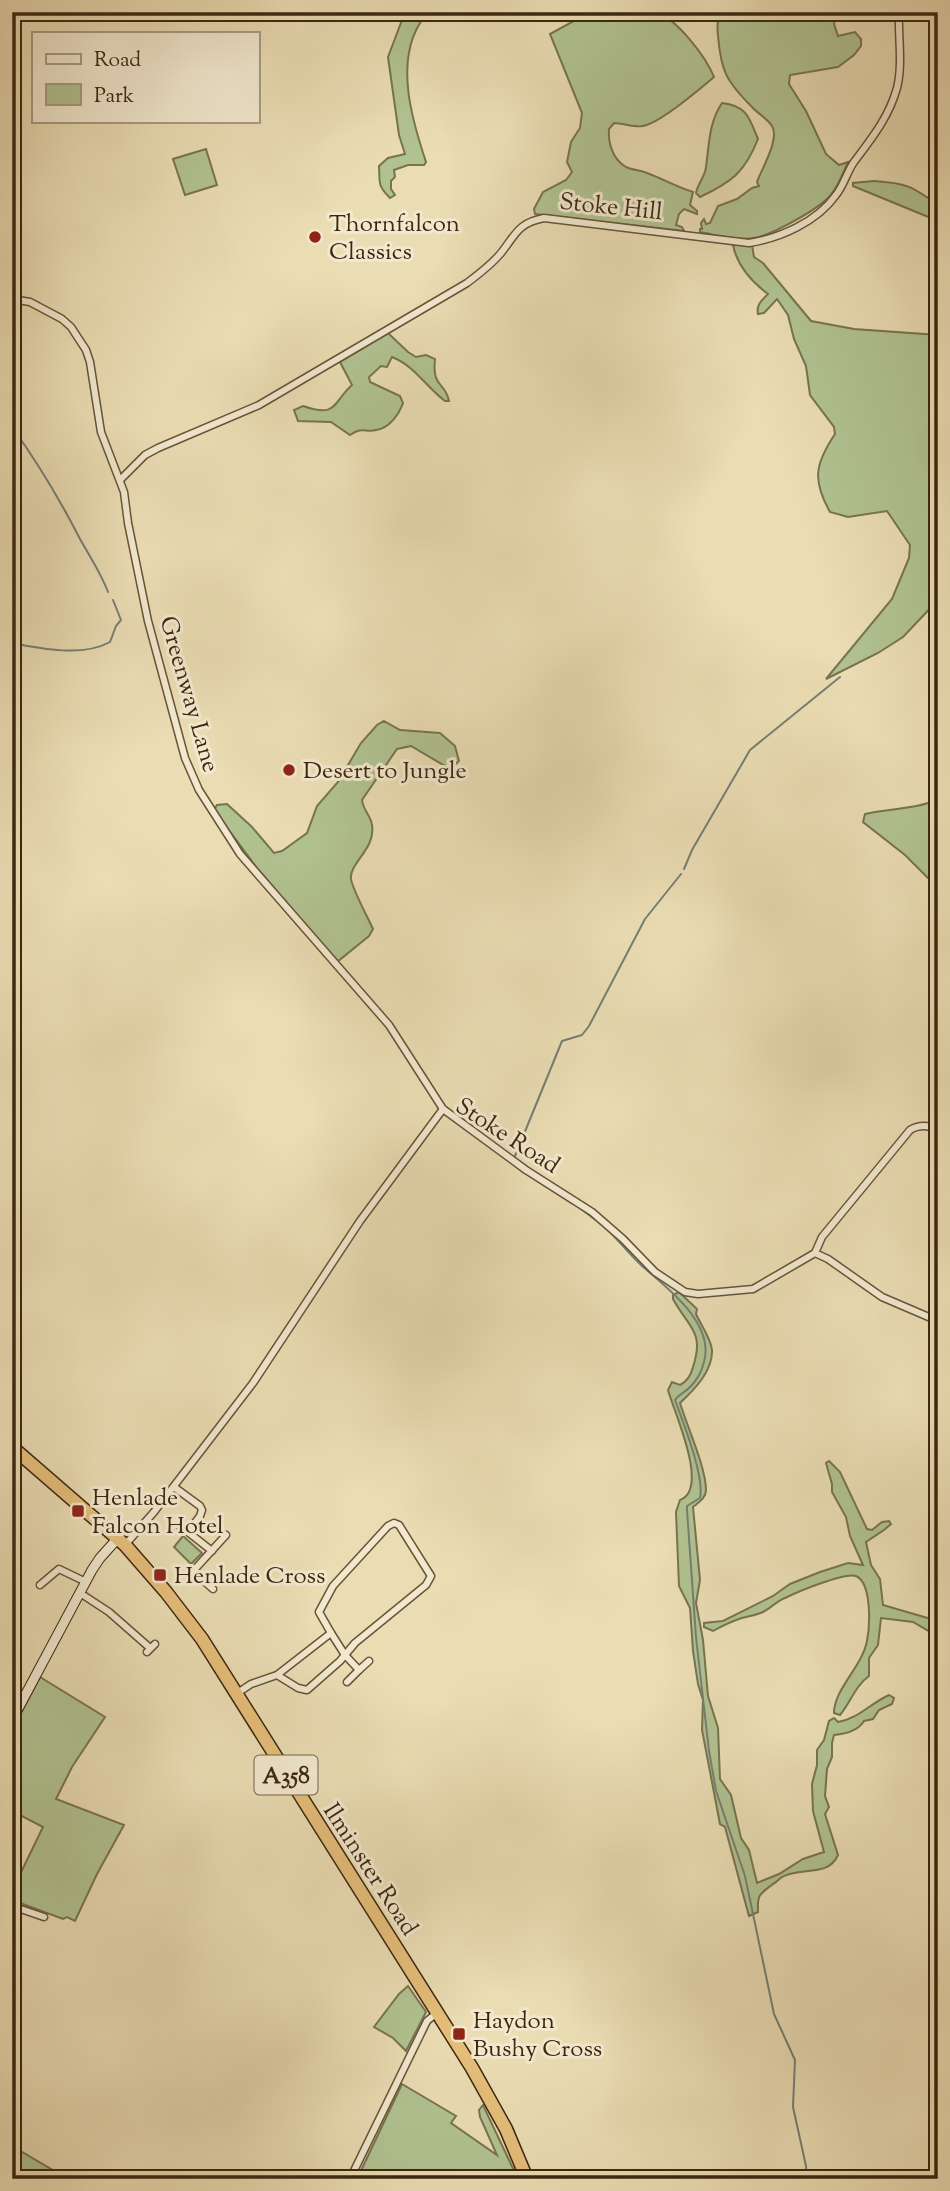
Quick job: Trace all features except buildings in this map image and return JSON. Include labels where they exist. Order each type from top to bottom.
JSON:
[{"type":"highway","name":"Ilminster Road","points":[[12,1447],[122,1542],[158,1582],[195,1630],[438,2012],[488,2096],[527,2179]]},
{"type":"street","name":"Stoke Hill","points":[[121,479],[145,455],[259,405],[467,283],[489,265],[518,229],[535,220],[544,218],[748,243],[786,233],[824,208],[837,194],[847,171],[883,121],[899,75],[899,12]]},
{"type":"street","name":"Greenway Lane","points":[[12,299],[30,302],[62,319],[71,327],[90,362],[101,432],[124,492],[148,621],[185,758],[199,790],[240,854],[388,1025],[443,1109]]},
{"type":"street","name":"Stoke Road","points":[[122,1542],[174,1486],[253,1383],[360,1221],[443,1109],[526,1170],[592,1212],[655,1272],[685,1293],[747,1291],[815,1253]]},
{"type":"street","points":[[938,1129],[922,1125],[910,1130],[821,1237],[815,1253],[828,1259],[882,1297],[938,1321]]},
{"type":"street","points":[[174,1486],[202,1510],[201,1516],[188,1532]]},
{"type":"street","points":[[174,1521],[212,1551]]},
{"type":"street","points":[[277,1675],[298,1688],[307,1690],[345,1655],[355,1643],[430,1580],[431,1576],[424,1563],[399,1525],[394,1523],[387,1526],[333,1586],[319,1612],[345,1655],[359,1670]]},
{"type":"street","points":[[214,1589],[195,1573],[195,1569],[226,1535]]},
{"type":"street","points":[[12,1720],[100,1558],[122,1542]]},
{"type":"street","points":[[40,1585],[60,1569],[62,1559]]},
{"type":"street","points":[[60,1569],[86,1582]]},
{"type":"street","points":[[80,1593],[109,1612],[150,1648]]},
{"type":"street","points":[[235,1695],[251,1684],[277,1675],[331,1633]]},
{"type":"street","points":[[347,1682],[369,1661]]},
{"type":"street","points":[[12,1906],[44,1917]]},
{"type":"street","points":[[350,2179],[427,2021],[438,2012]]},
{"type":"green space","points":[[644,11],[664,16],[690,40],[705,59],[714,77],[680,105],[650,124],[640,126],[614,123],[609,129],[612,150],[621,164],[693,192],[690,205],[697,214],[684,209],[679,214],[676,225],[684,231],[535,214],[534,209],[543,192],[566,180],[572,172],[567,162],[571,142],[580,128],[582,113],[550,34],[595,12]]},
{"type":"green space","points":[[422,12],[439,12],[421,21],[408,56],[411,110],[426,162],[424,165],[408,165],[394,170],[391,189],[395,195],[390,198],[381,187],[379,166],[388,158],[405,154],[399,135],[388,57],[402,20]]},
{"type":"green space","points":[[726,12],[837,12],[834,24],[838,36],[855,32],[861,39],[861,46],[854,55],[838,67],[790,75],[789,84],[806,111],[826,154],[839,165],[848,162],[838,184],[824,202],[805,215],[772,232],[747,239],[700,232],[701,223],[704,219],[706,224],[710,223],[718,206],[759,186],[757,182],[774,138],[770,123],[736,90],[726,75],[719,48],[717,25]]},
{"type":"green space","points":[[722,103],[737,107],[746,114],[758,139],[748,160],[736,175],[700,197],[696,193],[705,171],[712,126]]},
{"type":"green space","points":[[206,149],[217,185],[185,195],[173,159]]},
{"type":"green space","points":[[874,181],[901,184],[922,194],[938,205],[938,221],[853,186],[853,183]]},
{"type":"green space","points":[[733,245],[752,245],[754,257],[763,263],[811,321],[854,329],[938,335],[938,600],[903,637],[826,679],[892,599],[909,558],[910,545],[887,511],[848,517],[830,512],[820,491],[818,472],[823,454],[835,434],[834,427],[810,395],[806,366],[794,339],[788,315],[777,299],[764,313],[758,314],[759,305],[768,294],[746,272]]},
{"type":"green space","points":[[388,333],[416,357],[426,355],[435,359],[435,375],[449,401],[445,401],[414,371],[392,357],[387,367],[381,366],[369,377],[370,382],[400,396],[403,403],[386,426],[372,431],[361,430],[350,435],[331,422],[298,421],[294,410],[303,406],[323,410],[333,407],[352,385],[340,362]]},
{"type":"green space","points":[[384,721],[400,730],[440,733],[455,746],[459,761],[450,769],[411,746],[397,749],[362,800],[371,822],[372,834],[367,848],[351,873],[351,879],[373,929],[369,936],[337,962],[257,868],[214,810],[217,805],[227,804],[252,827],[274,853],[282,851],[307,833],[317,806],[338,782],[361,743]]},
{"type":"green space","points":[[938,799],[938,888],[905,855],[863,822],[865,814],[921,805]]},
{"type":"green space","points":[[679,1292],[697,1309],[696,1314],[712,1350],[706,1373],[680,1403],[700,1459],[706,1490],[703,1498],[693,1507],[700,1580],[696,1603],[703,1640],[708,1696],[718,1728],[720,1779],[731,1795],[741,1838],[749,1850],[757,1883],[779,1874],[803,1859],[824,1852],[813,1811],[812,1784],[817,1765],[817,1750],[824,1740],[829,1721],[834,1718],[838,1722],[845,1720],[889,1695],[894,1698],[892,1704],[879,1710],[873,1719],[864,1721],[851,1731],[834,1735],[825,1796],[829,1807],[825,1814],[838,1855],[828,1867],[782,1877],[762,1893],[758,1901],[758,1912],[749,1916],[725,1827],[720,1824],[702,1730],[703,1700],[693,1651],[690,1608],[679,1586],[676,1512],[692,1481],[688,1449],[668,1390],[672,1382],[680,1385],[689,1378],[697,1345],[693,1330],[673,1299],[673,1295]]},
{"type":"green space","points":[[829,1461],[840,1472],[867,1529],[872,1530],[882,1522],[889,1521],[891,1524],[866,1542],[871,1565],[880,1579],[883,1605],[938,1621],[938,1633],[932,1633],[913,1622],[881,1618],[878,1645],[869,1658],[869,1676],[860,1684],[840,1715],[834,1713],[838,1695],[860,1660],[868,1634],[867,1596],[865,1587],[856,1576],[842,1577],[810,1587],[782,1599],[763,1612],[713,1631],[704,1627],[704,1623],[723,1621],[773,1596],[790,1584],[820,1572],[848,1563],[863,1565],[850,1536],[846,1517],[832,1492],[826,1463]]},
{"type":"green space","points":[[183,1536],[202,1553],[191,1564],[174,1547]]},
{"type":"green space","points":[[40,1677],[105,1717],[72,1767],[56,1799],[124,1825],[75,1921],[12,1900],[12,1891],[43,1827],[12,1811],[12,1730]]},
{"type":"green space","points":[[408,1986],[426,2012],[406,2051],[393,2038],[374,2027]]},
{"type":"green space","points":[[402,2084],[456,2116],[451,2123],[497,2155],[480,2117],[479,2110],[483,2105],[518,2179],[357,2179]]},
{"type":"green space","points":[[12,2146],[61,2175],[59,2179],[12,2179]]},
{"type":"waterway","points":[[12,142],[12,161]]},
{"type":"waterway","points":[[12,427],[57,496],[108,592]]},
{"type":"waterway","points":[[12,643],[62,650],[99,647],[110,642],[121,620],[113,600]]},
{"type":"waterway","points":[[684,869],[692,850],[750,750],[840,677]]},
{"type":"waterway","points":[[515,1156],[562,1041],[582,1035],[589,1026],[645,919],[681,874]]},
{"type":"waterway","points":[[525,1173],[573,1204]]},
{"type":"waterway","points":[[581,1209],[601,1224]]},
{"type":"waterway","points":[[608,1230],[676,1296],[696,1320],[706,1348],[701,1372],[675,1400],[692,1449],[701,1489],[700,1498],[687,1506],[687,1510],[696,1637],[709,1751],[716,1791],[745,1876],[774,2014],[795,2060],[793,2107],[807,2179]]},
{"type":"place","name":"Thornfalcon Classics","points":[[315,237]]},
{"type":"place","name":"Desert to Jungle","points":[[289,770]]},
{"type":"place","name":"Henlade Falcon Hotel","points":[[78,1511]]},
{"type":"place","name":"Henlade Cross","points":[[160,1575]]},
{"type":"place","name":"Haydon Bushy Cross","points":[[459,2034]]}]
